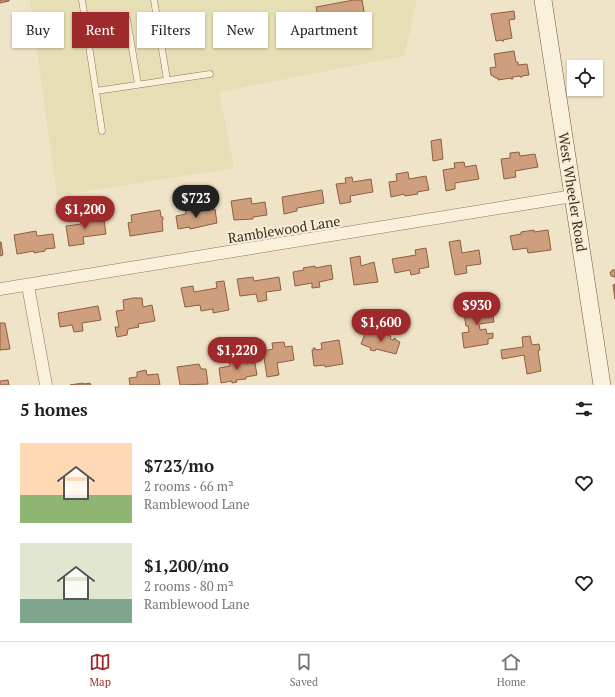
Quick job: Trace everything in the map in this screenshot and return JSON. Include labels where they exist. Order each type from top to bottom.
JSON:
[{"type":"street","name":"West Wheeler Road","points":[[543,0],[602,385]]},
{"type":"street","name":"Ramblewood Lane","points":[[0,289],[28,286],[574,196]]},
{"type":"street","points":[[28,286],[46,385]]},
{"type":"lane","points":[[82,0],[102,131]]},
{"type":"lane","points":[[154,0],[167,80]]},
{"type":"lane","points":[[129,31],[138,84]]},
{"type":"lane","points":[[96,91],[210,74]]},
{"type":"shaded area","points":[[30,0],[417,0],[404,56],[219,92],[234,168],[57,196],[37,48],[64,48],[64,12],[32,12]]},
{"type":"building","points":[[0,0],[9,0],[9,1],[0,3]]},
{"type":"building","points":[[354,0],[362,0],[364,12],[317,12],[316,7]]},
{"type":"building","points":[[514,11],[515,19],[509,20],[512,38],[503,40],[504,41],[496,41],[491,14]]},
{"type":"building","points":[[514,51],[518,65],[527,64],[529,75],[512,77],[513,79],[498,80],[498,78],[491,75],[490,68],[496,67],[494,54]]},
{"type":"building","points":[[441,139],[443,159],[433,161],[431,141]]},
{"type":"building","points":[[519,152],[520,156],[535,154],[538,167],[515,171],[516,177],[504,179],[501,159],[510,158],[510,153]]},
{"type":"building","points":[[464,162],[465,167],[476,165],[479,179],[455,183],[455,189],[446,191],[443,170],[455,168],[454,163]]},
{"type":"building","points":[[408,172],[409,179],[426,176],[429,190],[417,192],[418,194],[405,196],[404,194],[391,197],[389,182],[397,181],[396,174]]},
{"type":"building","points":[[352,177],[353,182],[371,179],[373,192],[350,196],[351,202],[340,204],[336,184],[346,183],[345,178]]},
{"type":"building","points":[[322,190],[324,203],[297,208],[297,211],[284,214],[282,197]]},
{"type":"building","points":[[251,198],[252,204],[265,202],[267,215],[253,217],[253,219],[234,220],[231,201]]},
{"type":"building","points":[[191,209],[192,213],[215,209],[217,223],[190,229],[190,227],[178,229],[176,216],[186,214],[185,210]]},
{"type":"building","points":[[160,210],[161,217],[163,217],[163,231],[130,236],[128,223],[132,222],[131,215]]},
{"type":"building","points":[[92,215],[96,216],[97,221],[104,220],[106,234],[83,237],[84,244],[69,246],[66,226],[81,224],[80,217]]},
{"type":"building","points":[[534,230],[534,232],[548,230],[551,250],[528,253],[527,248],[513,250],[510,236],[521,234],[521,232]]},
{"type":"building","points":[[36,231],[37,236],[53,234],[55,248],[45,249],[45,251],[34,253],[34,251],[17,254],[14,235]]},
{"type":"building","points":[[460,240],[462,253],[479,250],[481,264],[466,266],[467,273],[455,275],[449,242]]},
{"type":"building","points":[[0,242],[3,255],[0,256]]},
{"type":"building","points":[[426,248],[429,267],[419,269],[420,273],[411,275],[410,270],[395,273],[392,259],[416,255],[415,250]]},
{"type":"building","points":[[360,256],[361,266],[374,262],[378,282],[354,285],[350,258]]},
{"type":"building","points":[[331,265],[333,279],[319,282],[320,287],[312,288],[312,283],[295,286],[293,272],[304,270],[303,268],[315,266],[315,268]]},
{"type":"building","points":[[612,270],[615,270],[615,277],[611,276],[610,272],[612,272]]},
{"type":"building","points":[[253,277],[254,281],[279,277],[281,290],[266,292],[267,300],[258,302],[256,294],[240,296],[237,279]]},
{"type":"building","points":[[224,281],[229,310],[213,313],[213,309],[201,311],[200,305],[185,307],[181,288],[193,286],[194,292],[217,288],[216,282]]},
{"type":"building","points":[[615,284],[615,299],[613,285]]},
{"type":"building","points":[[142,298],[143,307],[152,305],[155,321],[138,324],[139,327],[128,329],[127,335],[117,337],[115,327],[119,327],[116,311],[124,310],[123,300]]},
{"type":"building","points":[[491,304],[494,322],[479,324],[480,330],[486,329],[487,334],[493,333],[493,338],[488,339],[488,344],[464,348],[462,333],[469,332],[468,326],[466,326],[463,309]]},
{"type":"building","points":[[98,306],[101,320],[82,323],[83,331],[74,332],[72,325],[60,327],[58,313]]},
{"type":"building","points":[[0,323],[5,323],[10,349],[0,350]]},
{"type":"building","points":[[366,331],[379,335],[379,333],[391,336],[390,339],[394,340],[394,338],[400,342],[396,354],[376,349],[375,351],[370,350],[371,348],[361,344]]},
{"type":"building","points":[[530,336],[532,345],[539,344],[540,350],[538,351],[541,371],[527,374],[524,355],[502,359],[501,350],[523,347],[522,337]]},
{"type":"building","points":[[339,340],[343,364],[325,367],[325,365],[314,366],[313,348],[316,350],[322,349],[321,343]]},
{"type":"building","points":[[284,342],[285,347],[292,346],[294,360],[277,363],[279,375],[267,377],[263,351],[273,349],[272,343]]},
{"type":"building","points":[[243,358],[244,364],[248,364],[250,361],[250,363],[255,363],[257,375],[246,377],[246,379],[236,380],[237,382],[232,383],[232,381],[221,383],[219,368],[230,366],[229,360]]},
{"type":"building","points":[[199,364],[201,369],[206,369],[208,384],[180,385],[177,367]]},
{"type":"building","points":[[146,370],[147,375],[158,374],[160,385],[130,385],[129,378],[137,377],[137,372]]},
{"type":"building","points":[[8,380],[9,385],[0,385],[0,381]]},
{"type":"building","points":[[90,383],[91,385],[70,385]]}]
